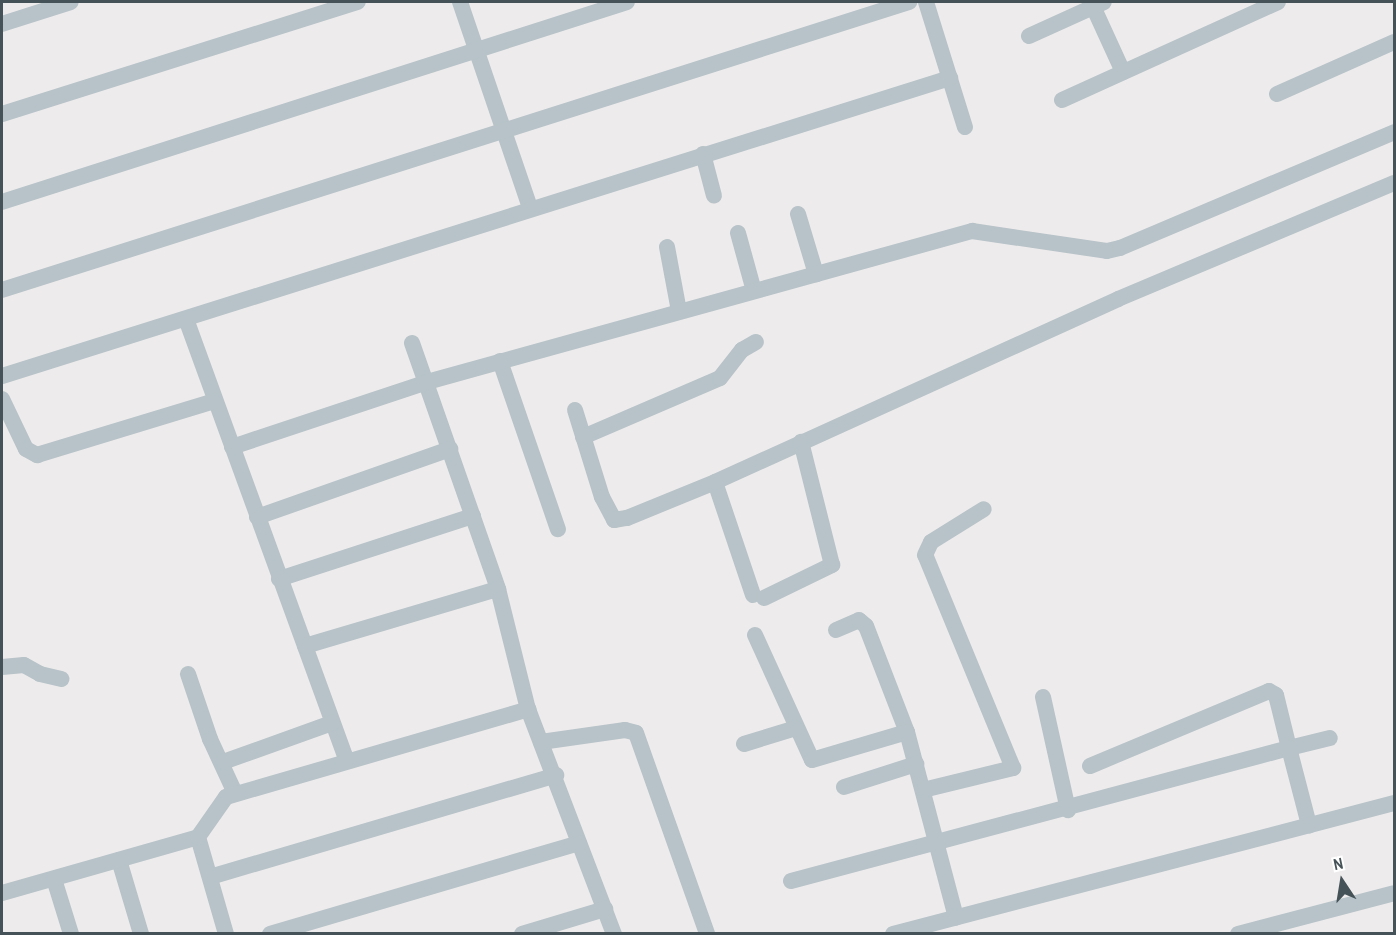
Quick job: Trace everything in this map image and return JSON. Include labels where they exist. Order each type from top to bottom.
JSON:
[{"type":"street","points":[[2,24],[71,2]]},
{"type":"street","points":[[2,114],[358,2]]},
{"type":"street","points":[[460,2],[530,208]]},
{"type":"street","points":[[2,202],[627,2]]},
{"type":"street","points":[[2,290],[909,2]]},
{"type":"street","points":[[926,2],[965,127]]},
{"type":"street","points":[[1062,100],[1278,2]]},
{"type":"street","points":[[1029,36],[1096,3],[1123,72]]},
{"type":"street","points":[[1277,94],[1395,42]]},
{"type":"street","points":[[2,376],[530,208],[950,78]]},
{"type":"street","points":[[232,447],[427,382],[972,231],[1107,250],[1120,248],[1395,132]]},
{"type":"street","points":[[703,154],[714,196]]},
{"type":"street","points":[[575,410],[602,497],[614,520],[627,519],[715,482],[1118,299],[1395,183]]},
{"type":"street","points":[[798,214],[816,274]]},
{"type":"street","points":[[738,233],[754,291]]},
{"type":"street","points":[[667,247],[679,311]]},
{"type":"street","points":[[186,319],[347,761]]},
{"type":"street","points":[[583,437],[720,378],[742,350],[756,342]]},
{"type":"street","points":[[412,344],[498,589],[528,709],[556,775],[579,843],[614,933]]},
{"type":"street","points":[[500,361],[558,529]]},
{"type":"street","points":[[2,399],[26,449],[37,455],[215,401]]},
{"type":"street","points":[[715,482],[759,597],[832,565],[801,442]]},
{"type":"street","points":[[257,517],[450,449]]},
{"type":"street","points":[[923,790],[1013,768],[925,555],[931,543],[984,509]]},
{"type":"street","points":[[279,579],[473,516]]},
{"type":"street","points":[[305,646],[498,589]]},
{"type":"street","points":[[836,630],[859,620],[866,626],[907,732],[939,844],[956,918]]},
{"type":"street","points":[[755,635],[812,760],[907,732]]},
{"type":"street","points":[[2,667],[24,665],[40,675],[61,679]]},
{"type":"street","points":[[188,674],[210,739],[236,793]]},
{"type":"street","points":[[1090,765],[1269,692],[1276,695],[1309,825]]},
{"type":"street","points":[[1043,697],[1068,810]]},
{"type":"street","points":[[2,893],[198,837],[219,805],[236,793],[528,709]]},
{"type":"street","points":[[222,762],[332,723]]},
{"type":"street","points":[[744,744],[796,728]]},
{"type":"street","points":[[541,742],[625,730],[636,733],[707,933]]},
{"type":"street","points":[[791,881],[1068,810],[1330,738]]},
{"type":"street","points":[[844,787],[916,764]]},
{"type":"street","points":[[210,877],[556,775]]},
{"type":"street","points":[[893,933],[1395,803]]},
{"type":"street","points":[[198,837],[226,933]]},
{"type":"street","points":[[270,933],[579,843]]},
{"type":"street","points":[[119,860],[141,933]]},
{"type":"street","points":[[54,879],[70,933]]},
{"type":"street","points":[[1238,933],[1395,893]]},
{"type":"street","points":[[522,933],[605,909]]}]
